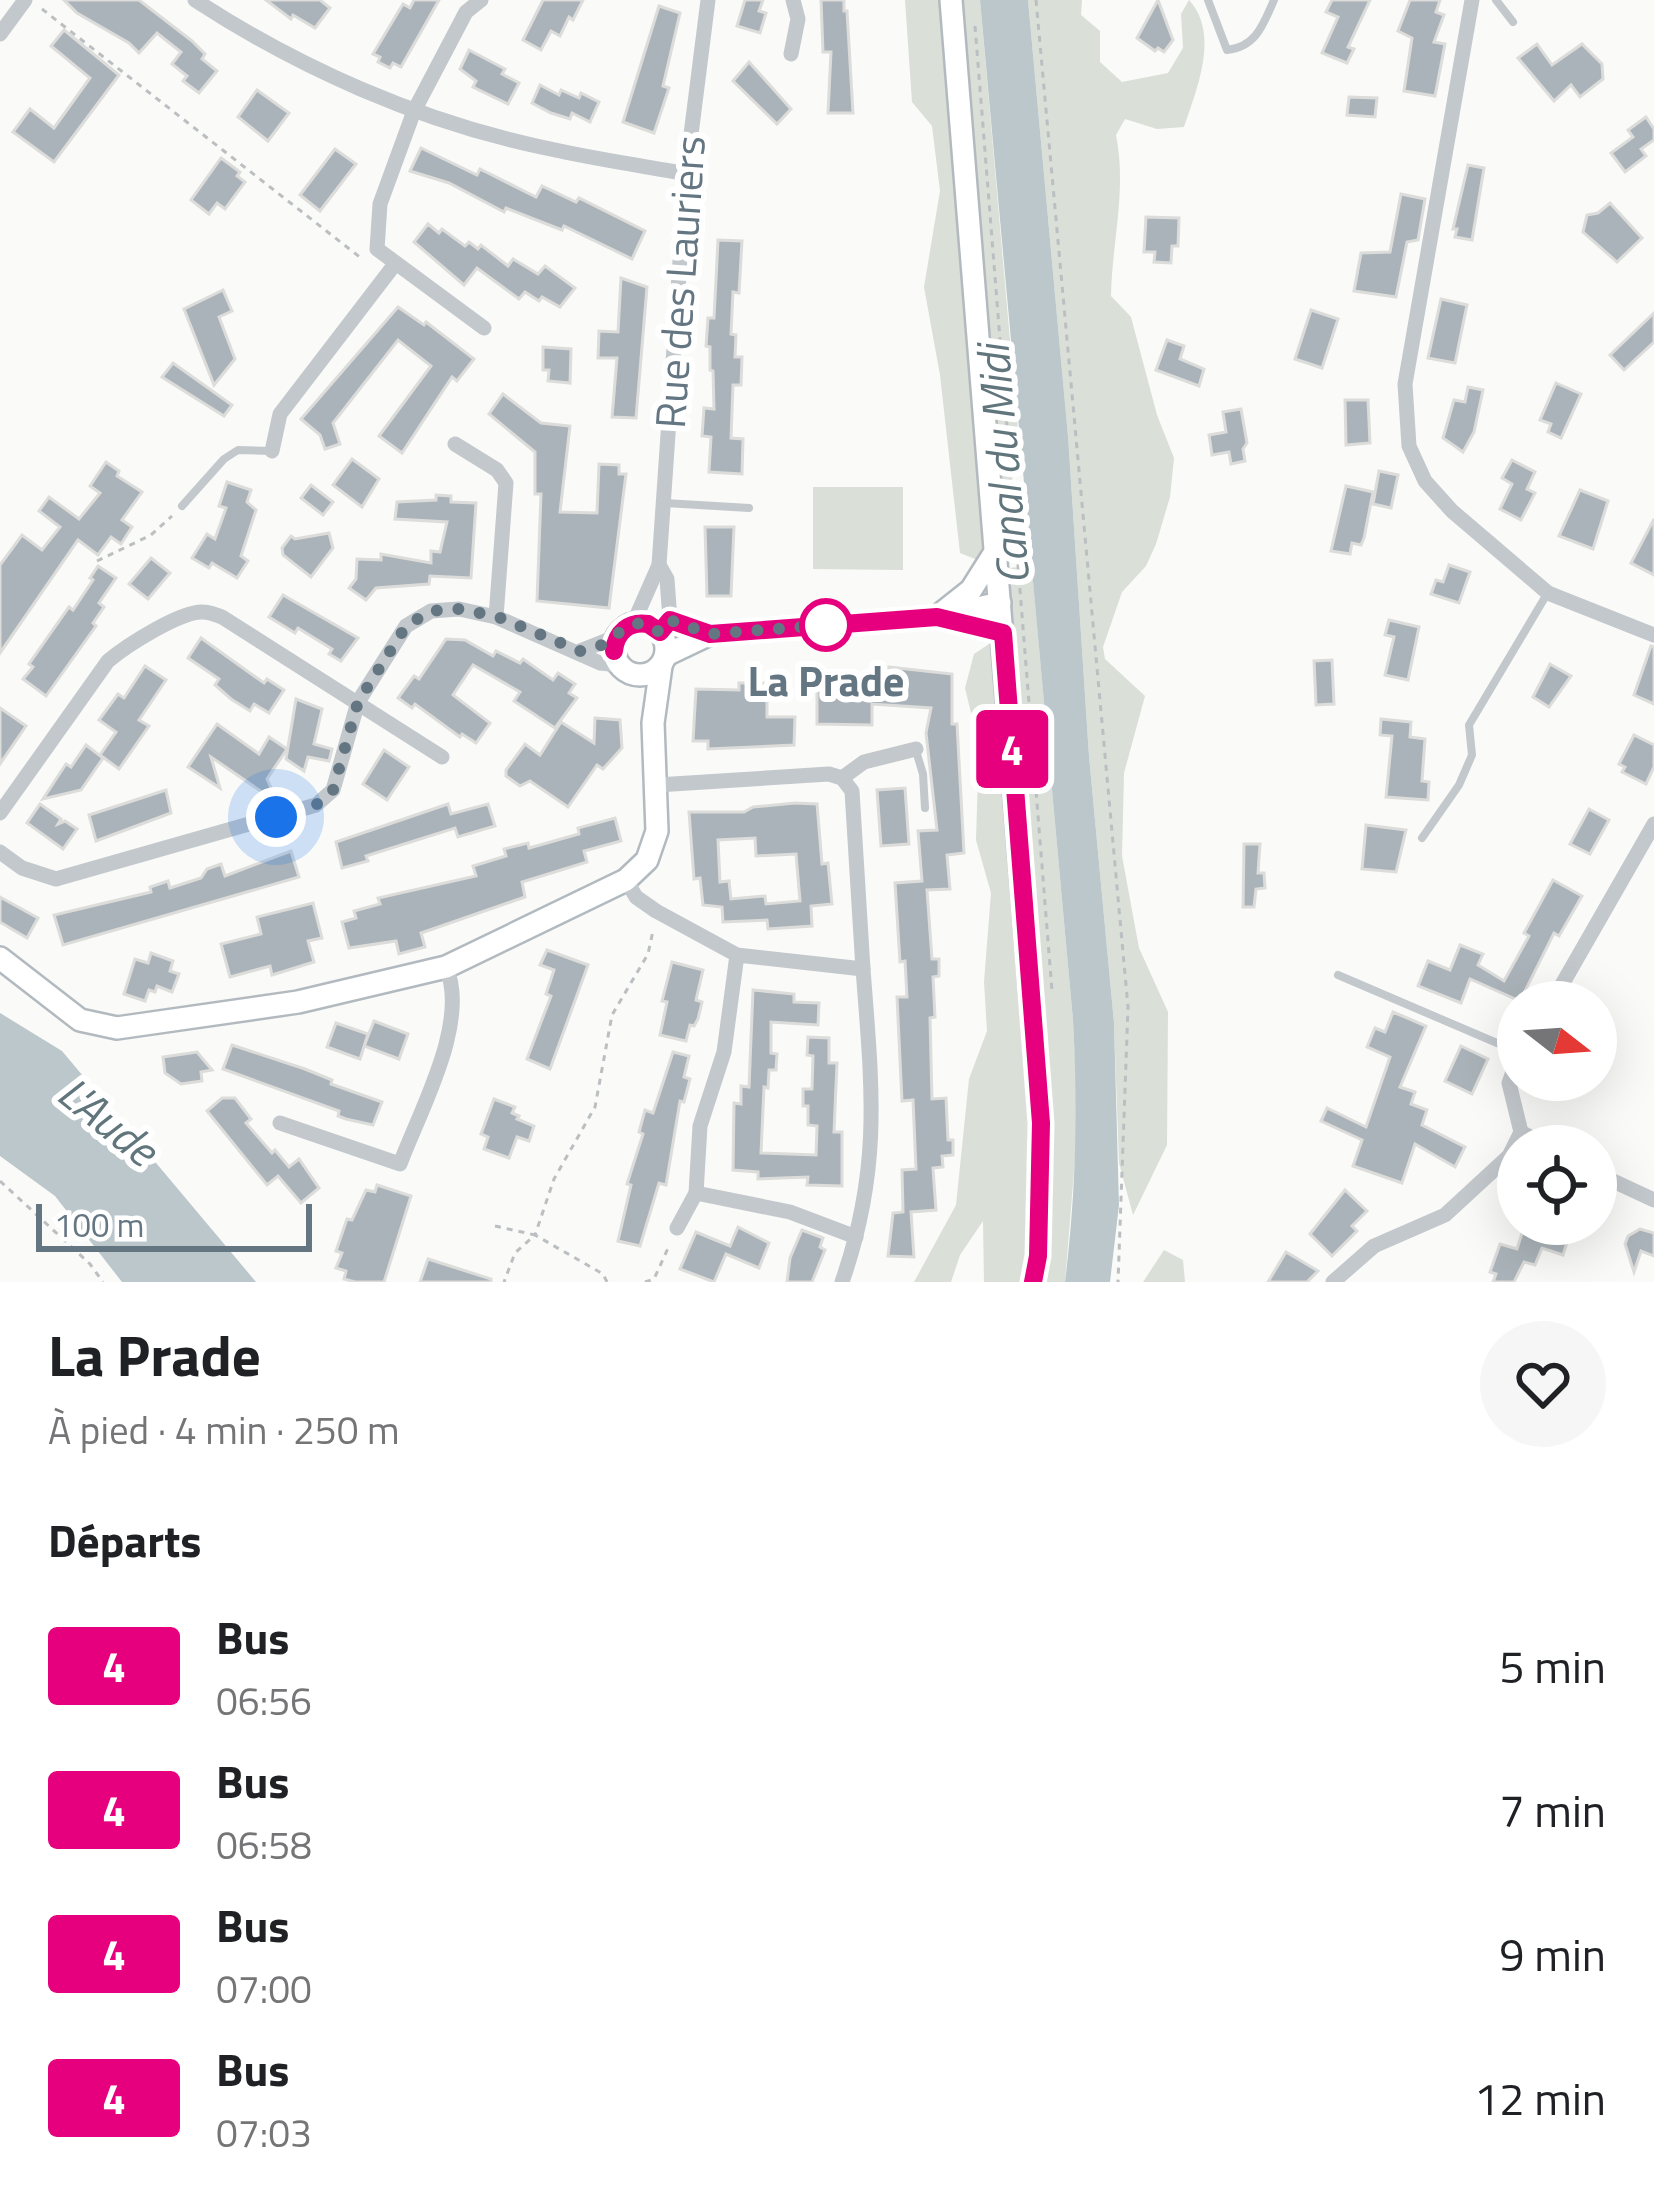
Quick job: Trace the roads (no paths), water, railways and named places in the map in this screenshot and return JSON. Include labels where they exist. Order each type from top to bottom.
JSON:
[{"type":"street","points":[[0,34],[28,0]]},
{"type":"street","points":[[195,0],[256,40],[414,111],[538,147],[686,174]]},
{"type":"street","points":[[482,0],[466,12],[414,111],[380,204],[377,250],[390,271],[484,328]]},
{"type":"street","name":"Rue des Lauriers","points":[[626,630],[659,565],[686,174],[708,0]]},
{"type":"street","points":[[791,54],[798,19],[793,0]]},
{"type":"street","points":[[950,0],[1041,1123],[1038,1256],[1033,1282]]},
{"type":"street","points":[[1472,0],[1405,384],[1409,446],[1425,481],[1452,511],[1548,593],[1654,635]]},
{"type":"street","points":[[272,451],[280,414],[390,271]]},
{"type":"street","points":[[455,444],[497,470],[506,483],[496,616]]},
{"type":"street","points":[[937,617],[971,590],[995,552]]},
{"type":"street","name":"Rue des Lauriers","points":[[626,880],[647,860],[657,831],[653,723],[667,579],[659,565]]},
{"type":"street","points":[[664,643],[710,634],[937,617],[1000,603]]},
{"type":"street","points":[[0,852],[22,868],[56,879],[316,805],[333,790],[358,702],[406,626],[431,611],[459,609],[496,616],[601,663],[647,675],[664,643]]},
{"type":"street","points":[[0,814],[108,661],[126,646],[203,612],[222,616],[442,757]]},
{"type":"street","points":[[937,617],[1003,633]]},
{"type":"street","points":[[580,651],[648,624],[664,643]]},
{"type":"street","points":[[622,668],[614,651],[626,630]]},
{"type":"street","points":[[664,643],[710,634]]},
{"type":"street","name":"Rue des Lauriers","points":[[622,668],[653,723]]},
{"type":"street","points":[[842,778],[864,762],[916,749]]},
{"type":"street","points":[[657,785],[829,774],[842,778],[852,791],[873,1108],[869,1188],[842,1282]]},
{"type":"street","points":[[1564,981],[1654,824]]},
{"type":"street","points":[[0,958],[80,1020],[117,1028],[298,1002],[446,967],[626,880],[636,897],[656,911],[737,955],[863,969]]},
{"type":"street","points":[[677,1228],[696,1193],[700,1126],[724,1052],[737,955]]},
{"type":"street","points":[[280,1123],[400,1164],[453,1023],[453,985],[446,967]]},
{"type":"street","points":[[1333,1282],[1374,1246],[1444,1215],[1497,1167]]},
{"type":"street","points":[[1617,1183],[1654,1200]]},
{"type":"street","points":[[696,1193],[790,1212],[856,1237]]},
{"type":"lane","points":[[1208,0],[1227,50],[1243,48],[1258,34],[1274,0]]},
{"type":"lane","points":[[1496,0],[1513,22]]},
{"type":"lane","points":[[182,506],[238,450],[272,451]]},
{"type":"lane","points":[[664,503],[749,508]]},
{"type":"lane","points":[[1421,838],[1459,785],[1472,755],[1469,724],[1548,593]]},
{"type":"lane","points":[[916,749],[925,808]]},
{"type":"lane","points":[[1337,974],[1497,1046]]},
{"type":"water","points":[[980,0],[1028,0],[1114,1023],[1119,1205],[1110,1282],[1065,1282],[1075,1151],[1073,1020]]},
{"type":"water","name":"L'Aude","points":[[0,1013],[62,1051],[256,1282],[122,1282],[55,1196],[0,1156]]},
{"type":"place","name":"La Prade","points":[[826,625]]},
{"type":"water label","name":"Canal du Midi","points":[[1003,465]]}]
